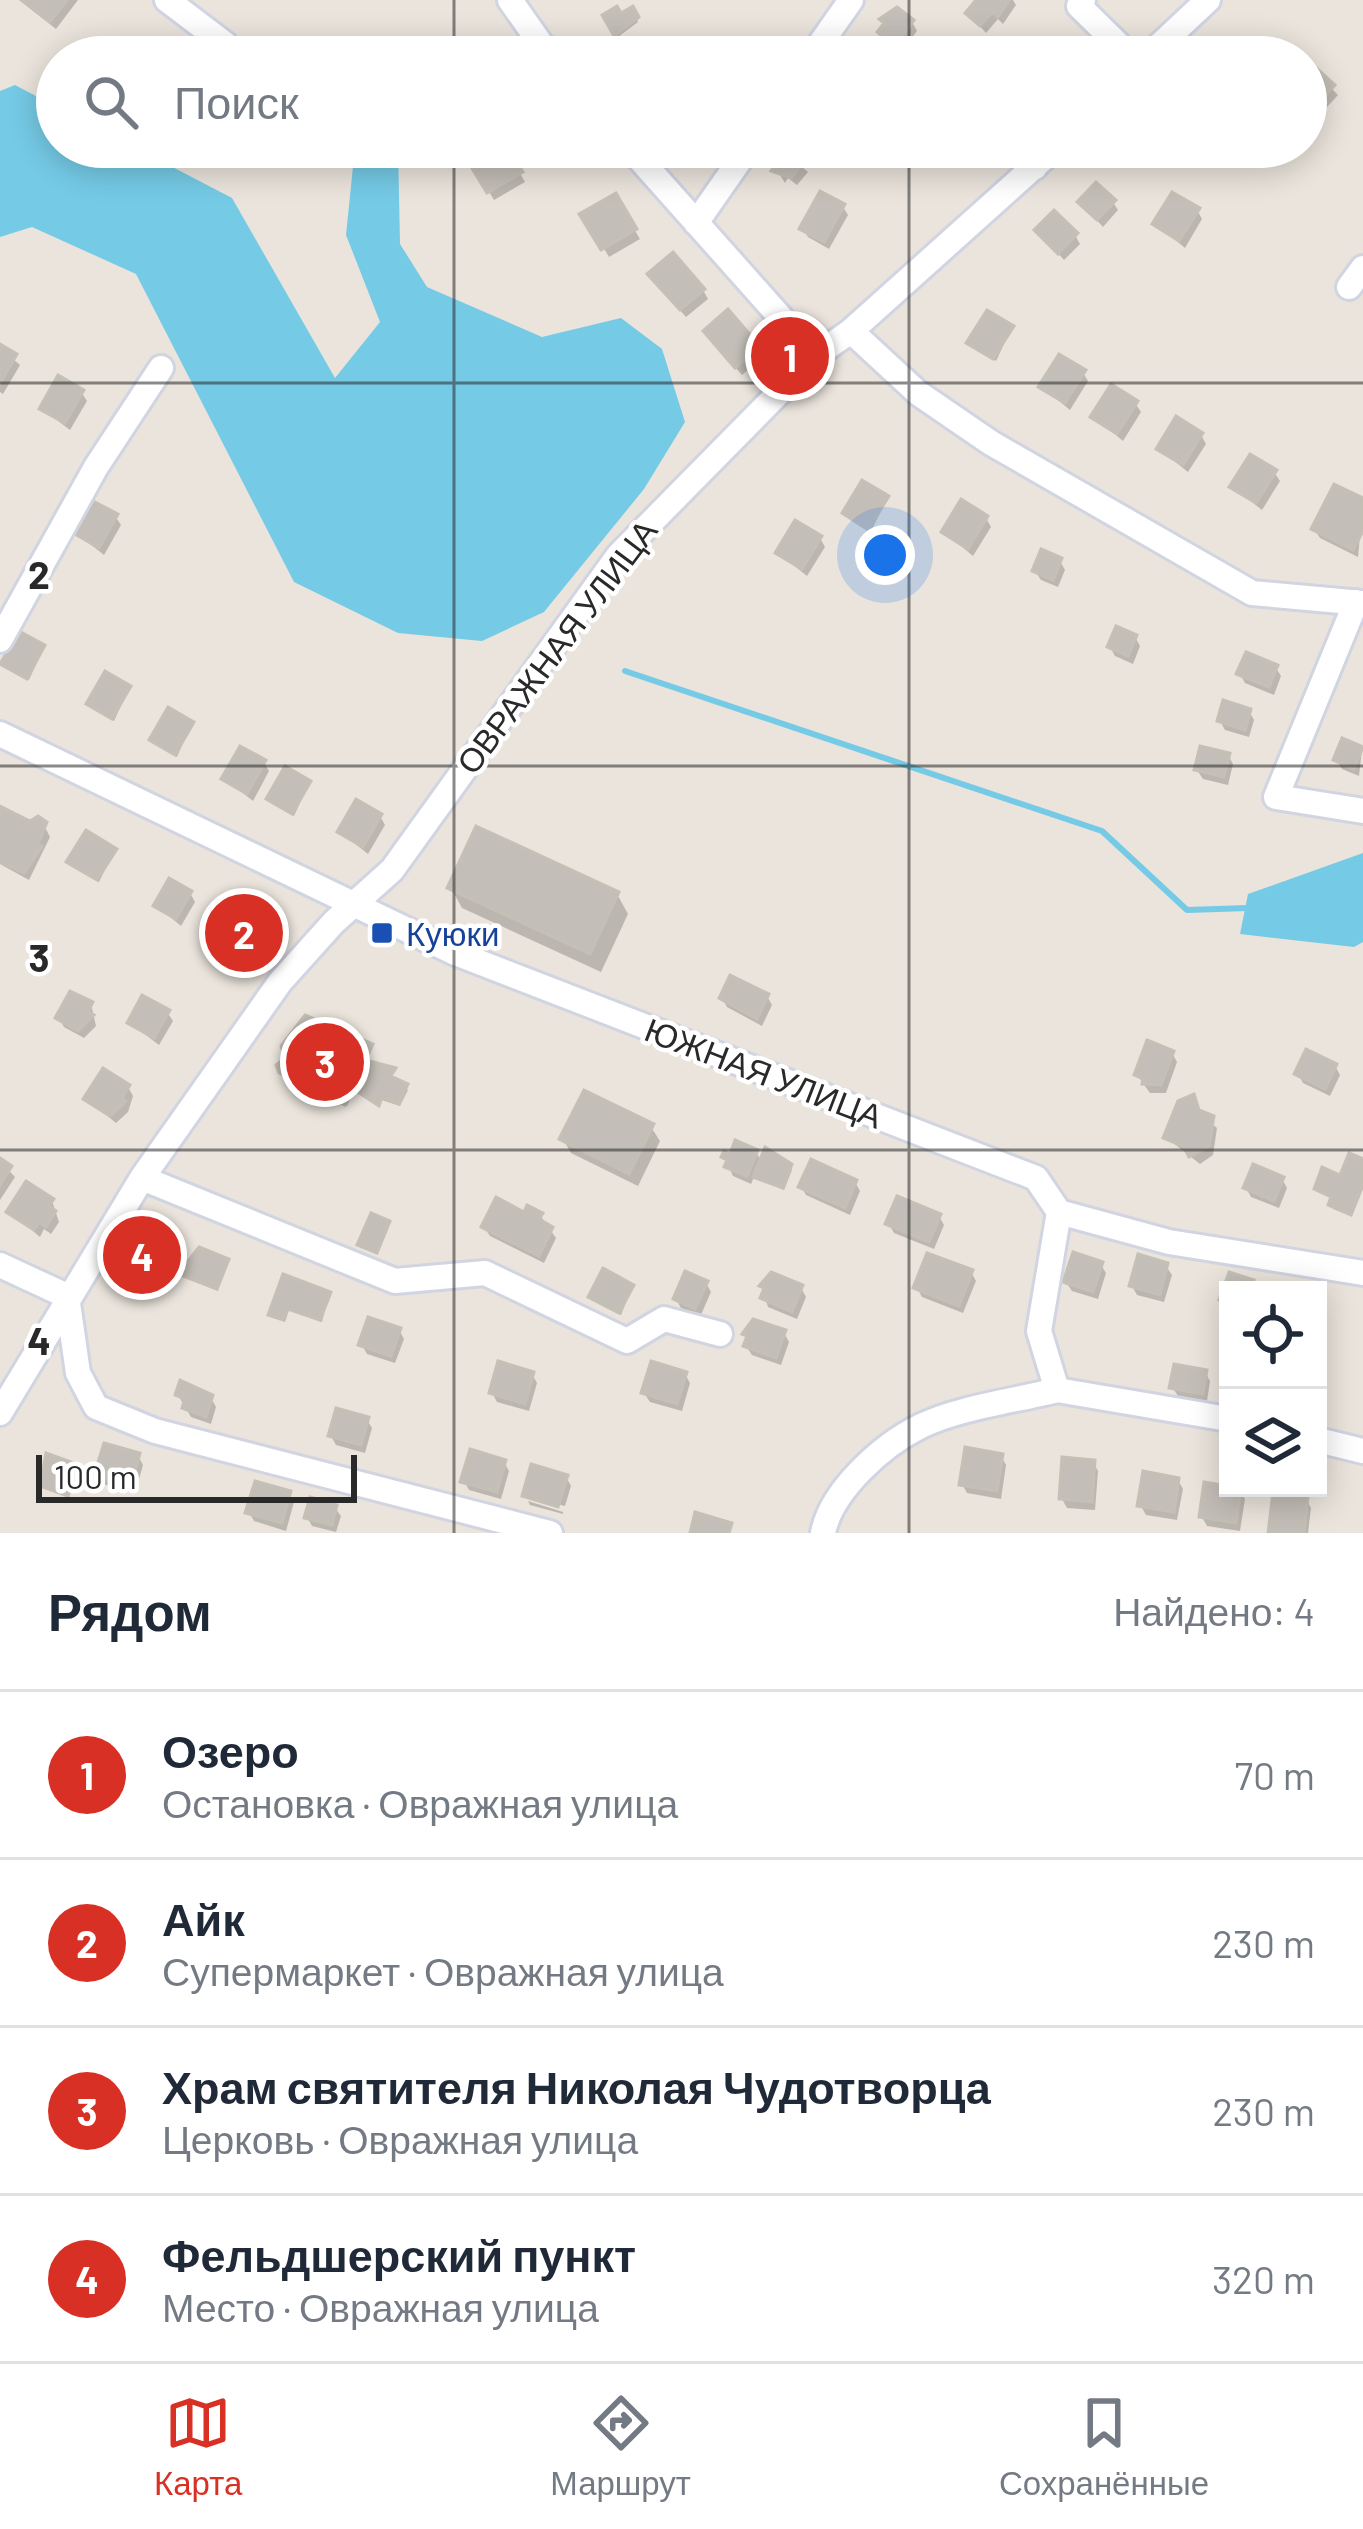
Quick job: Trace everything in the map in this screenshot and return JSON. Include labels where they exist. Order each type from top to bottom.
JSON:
[{"type":"street","points":[[167,0],[214,36]]},
{"type":"street","points":[[509,0],[535,36]]},
{"type":"street","points":[[826,36],[851,0]]},
{"type":"street","points":[[1083,0],[1079,6],[1110,36]]},
{"type":"street","points":[[1169,36],[1208,0]]},
{"type":"street","points":[[647,168],[814,356]]},
{"type":"street","points":[[696,223],[734,168]]},
{"type":"street","name":"ОВРАЖНАЯ УЛИЦА","points":[[142,1178],[280,982],[334,922],[392,870],[618,556],[814,356],[851,331],[1034,168]]},
{"type":"street","points":[[851,331],[918,393],[991,443],[1252,593],[1359,602],[1276,796],[1363,811]]},
{"type":"street","points":[[0,640],[96,467],[161,368]]},
{"type":"street","name":"ЮЖНАЯ УЛИЦА","points":[[2,741],[453,952],[1036,1178],[1059,1211],[1169,1242],[1363,1274]]},
{"type":"street","points":[[0,1413],[142,1178],[395,1281],[485,1274],[627,1341],[664,1319],[720,1334]]},
{"type":"street","points":[[1057,1390],[1039,1331],[1059,1211]]},
{"type":"street","points":[[0,1265],[67,1296]]},
{"type":"street","points":[[67,1296],[78,1373],[96,1408],[155,1431],[550,1533]]},
{"type":"street","points":[[823,1533],[828,1508],[872,1463],[921,1426],[1057,1390],[1219,1417]]},
{"type":"street","points":[[1327,1442],[1363,1451]]},
{"type":"water","points":[[15,85],[36,96],[36,168],[174,168],[232,198],[335,378],[380,322],[346,235],[353,168],[398,168],[400,244],[427,287],[542,337],[621,318],[662,349],[685,422],[644,489],[544,612],[482,641],[398,633],[294,582],[136,274],[32,227],[0,237],[0,91]]},
{"type":"water","points":[[1363,853],[1363,942],[1354,947],[1240,934],[1248,894]]},
{"type":"building","points":[[22,0],[67,0],[50,22]]},
{"type":"building","points":[[976,0],[1009,0],[998,17],[992,12],[980,26],[965,13]]},
{"type":"building","points":[[617,6],[621,13],[633,6],[639,17],[614,36],[602,15]]},
{"type":"building","points":[[897,7],[914,20],[902,36],[882,36],[877,32],[884,23],[879,19]]},
{"type":"building","points":[[472,168],[521,168],[523,172],[487,193]]},
{"type":"building","points":[[773,168],[799,168],[791,178],[771,171]]},
{"type":"building","points":[[1096,182],[1116,200],[1097,220],[1077,202]]},
{"type":"building","points":[[820,191],[845,204],[824,242],[799,229]]},
{"type":"building","points":[[1172,192],[1200,208],[1179,241],[1152,224]]},
{"type":"building","points":[[616,193],[637,229],[601,250],[579,214]]},
{"type":"building","points":[[1054,210],[1078,233],[1058,254],[1034,230]]},
{"type":"building","points":[[673,252],[705,289],[680,310],[647,274]]},
{"type":"building","points":[[728,309],[760,346],[735,368],[703,331]]},
{"type":"building","points":[[987,310],[1014,326],[993,359],[966,343]]},
{"type":"building","points":[[0,344],[17,354],[0,384]]},
{"type":"building","points":[[1059,354],[1086,370],[1065,403],[1038,387]]},
{"type":"building","points":[[58,375],[84,390],[65,423],[39,409]]},
{"type":"building","points":[[1111,384],[1138,401],[1117,434],[1090,417]]},
{"type":"building","points":[[1176,416],[1203,433],[1183,465],[1156,449]]},
{"type":"building","points":[[1250,454],[1277,470],[1256,503],[1229,487]]},
{"type":"building","points":[[862,480],[889,496],[868,530],[842,513]]},
{"type":"building","points":[[1334,484],[1363,498],[1363,531],[1353,550],[1311,529]]},
{"type":"building","points":[[961,499],[988,516],[968,549],[941,532]]},
{"type":"building","points":[[91,500],[118,514],[99,548],[73,533]]},
{"type":"building","points":[[795,520],[822,536],[802,569],[775,553]]},
{"type":"building","points":[[1041,549],[1062,558],[1053,580],[1032,571]]},
{"type":"building","points":[[1116,626],[1137,635],[1128,656],[1107,647]]},
{"type":"building","points":[[19,631],[45,645],[27,679],[0,664]]},
{"type":"building","points":[[1246,652],[1278,665],[1269,687],[1236,674]]},
{"type":"building","points":[[105,671],[131,686],[112,719],[86,704]]},
{"type":"building","points":[[1223,700],[1251,709],[1245,730],[1217,721]]},
{"type":"building","points":[[168,707],[194,722],[175,755],[149,740]]},
{"type":"building","points":[[1342,738],[1363,747],[1354,769],[1333,760]]},
{"type":"building","points":[[240,746],[266,760],[247,794],[221,779]]},
{"type":"building","points":[[1200,746],[1230,753],[1224,777],[1194,770]]},
{"type":"building","points":[[285,766],[311,781],[292,814],[266,799]]},
{"type":"building","points":[[356,799],[382,814],[363,847],[337,832]]},
{"type":"building","points":[[0,806],[30,821],[38,816],[47,822],[38,844],[42,846],[24,873],[0,862]]},
{"type":"building","points":[[476,826],[619,892],[590,954],[447,888]]},
{"type":"building","points":[[86,830],[117,849],[97,880],[66,862]]},
{"type":"building","points":[[169,878],[192,891],[176,919],[153,906]]},
{"type":"building","points":[[241,909],[266,922],[248,957],[222,945]]},
{"type":"building","points":[[730,975],[769,994],[757,1019],[719,998]]},
{"type":"building","points":[[70,991],[93,1002],[88,1012],[94,1015],[78,1031],[55,1018]]},
{"type":"building","points":[[142,995],[170,1010],[154,1038],[127,1023]]},
{"type":"building","points":[[305,1015],[373,1044],[366,1060],[396,1068],[391,1076],[408,1084],[399,1104],[382,1097],[379,1106],[353,1089],[345,1105],[279,1073],[276,1065],[285,1058],[281,1046]]},
{"type":"building","points":[[1147,1040],[1174,1051],[1161,1085],[1142,1084],[1143,1079],[1134,1075]]},
{"type":"building","points":[[1306,1049],[1337,1064],[1325,1089],[1294,1074]]},
{"type":"building","points":[[103,1068],[130,1085],[122,1098],[126,1101],[110,1116],[83,1099]]},
{"type":"building","points":[[584,1090],[654,1124],[629,1174],[559,1139]]},
{"type":"building","points":[[1194,1094],[1199,1110],[1214,1116],[1209,1146],[1189,1157],[1183,1146],[1163,1138],[1178,1101]]},
{"type":"building","points":[[735,1140],[758,1150],[747,1176],[724,1167],[727,1160],[721,1157],[724,1151],[730,1154]]},
{"type":"building","points":[[765,1147],[792,1164],[783,1188],[753,1177]]},
{"type":"building","points":[[1349,1153],[1363,1159],[1363,1183],[1351,1215],[1328,1205],[1331,1197],[1314,1189],[1322,1167],[1340,1175]]},
{"type":"building","points":[[0,1158],[12,1166],[0,1185]]},
{"type":"building","points":[[811,1159],[857,1180],[845,1208],[798,1187]]},
{"type":"building","points":[[1253,1164],[1284,1177],[1274,1201],[1243,1188]]},
{"type":"building","points":[[26,1181],[54,1199],[49,1206],[56,1211],[46,1227],[39,1222],[34,1230],[6,1212]]},
{"type":"building","points":[[897,1196],[941,1214],[929,1242],[885,1224]]},
{"type":"building","points":[[496,1197],[524,1212],[527,1205],[543,1213],[539,1219],[553,1227],[539,1256],[481,1227]]},
{"type":"building","points":[[371,1213],[390,1221],[377,1253],[357,1245]]},
{"type":"building","points":[[135,1238],[160,1253],[149,1272],[124,1258]]},
{"type":"building","points":[[199,1247],[229,1259],[217,1289],[178,1274]]},
{"type":"building","points":[[1073,1252],[1103,1262],[1093,1292],[1063,1282]]},
{"type":"building","points":[[927,1253],[973,1270],[959,1306],[913,1288]]},
{"type":"building","points":[[1138,1254],[1168,1263],[1160,1295],[1129,1286]]},
{"type":"building","points":[[603,1268],[634,1285],[619,1313],[588,1297]]},
{"type":"building","points":[[685,1271],[708,1281],[695,1309],[673,1299]]},
{"type":"building","points":[[771,1272],[803,1285],[792,1312],[760,1298],[764,1288],[759,1286]]},
{"type":"building","points":[[1229,1272],[1254,1280],[1254,1281],[1226,1281]]},
{"type":"building","points":[[283,1274],[331,1292],[320,1320],[288,1309],[283,1320],[268,1315]]},
{"type":"building","points":[[368,1317],[401,1328],[391,1356],[358,1345]]},
{"type":"building","points":[[753,1319],[786,1330],[776,1358],[743,1346],[747,1336],[742,1334]]},
{"type":"building","points":[[498,1361],[534,1372],[525,1404],[489,1393]]},
{"type":"building","points":[[651,1361],[687,1372],[677,1404],[641,1393]]},
{"type":"building","points":[[1174,1364],[1207,1370],[1203,1394],[1169,1388]]},
{"type":"building","points":[[180,1380],[213,1395],[206,1417],[182,1408],[185,1399],[175,1395]]},
{"type":"building","points":[[336,1408],[369,1417],[361,1445],[328,1436]]},
{"type":"building","points":[[104,1443],[140,1453],[131,1486],[94,1475]]},
{"type":"building","points":[[965,1447],[1003,1454],[997,1491],[959,1485]]},
{"type":"building","points":[[470,1449],[506,1460],[497,1492],[460,1482]]},
{"type":"building","points":[[46,1453],[79,1465],[68,1496],[40,1486]]},
{"type":"building","points":[[1062,1457],[1095,1460],[1092,1502],[1059,1499]]},
{"type":"building","points":[[531,1464],[568,1475],[558,1507],[522,1496]]},
{"type":"building","points":[[1143,1471],[1179,1478],[1174,1512],[1137,1506]]},
{"type":"building","points":[[255,1481],[291,1491],[282,1523],[245,1513]]},
{"type":"building","points":[[1204,1482],[1219,1484],[1219,1497],[1240,1497],[1236,1523],[1199,1517]]},
{"type":"building","points":[[310,1497],[337,1505],[332,1525],[304,1518]]},
{"type":"building","points":[[1272,1497],[1308,1497],[1304,1533],[1268,1533]]},
{"type":"building","points":[[695,1512],[732,1523],[729,1533],[690,1533]]},
{"type":"waterway","points":[[625,671],[1102,831],[1187,910],[1248,908]]},
{"type":"place","name":"Озеро","points":[[790,356]]},
{"type":"place","name":"Айк","points":[[244,933]]},
{"type":"place","name":"Куюки","points":[[382,933]]},
{"type":"place","name":"Храм святителя Николая Чудотворца","points":[[325,1062]]},
{"type":"place","name":"Фельдшерский пункт","points":[[142,1255]]}]
